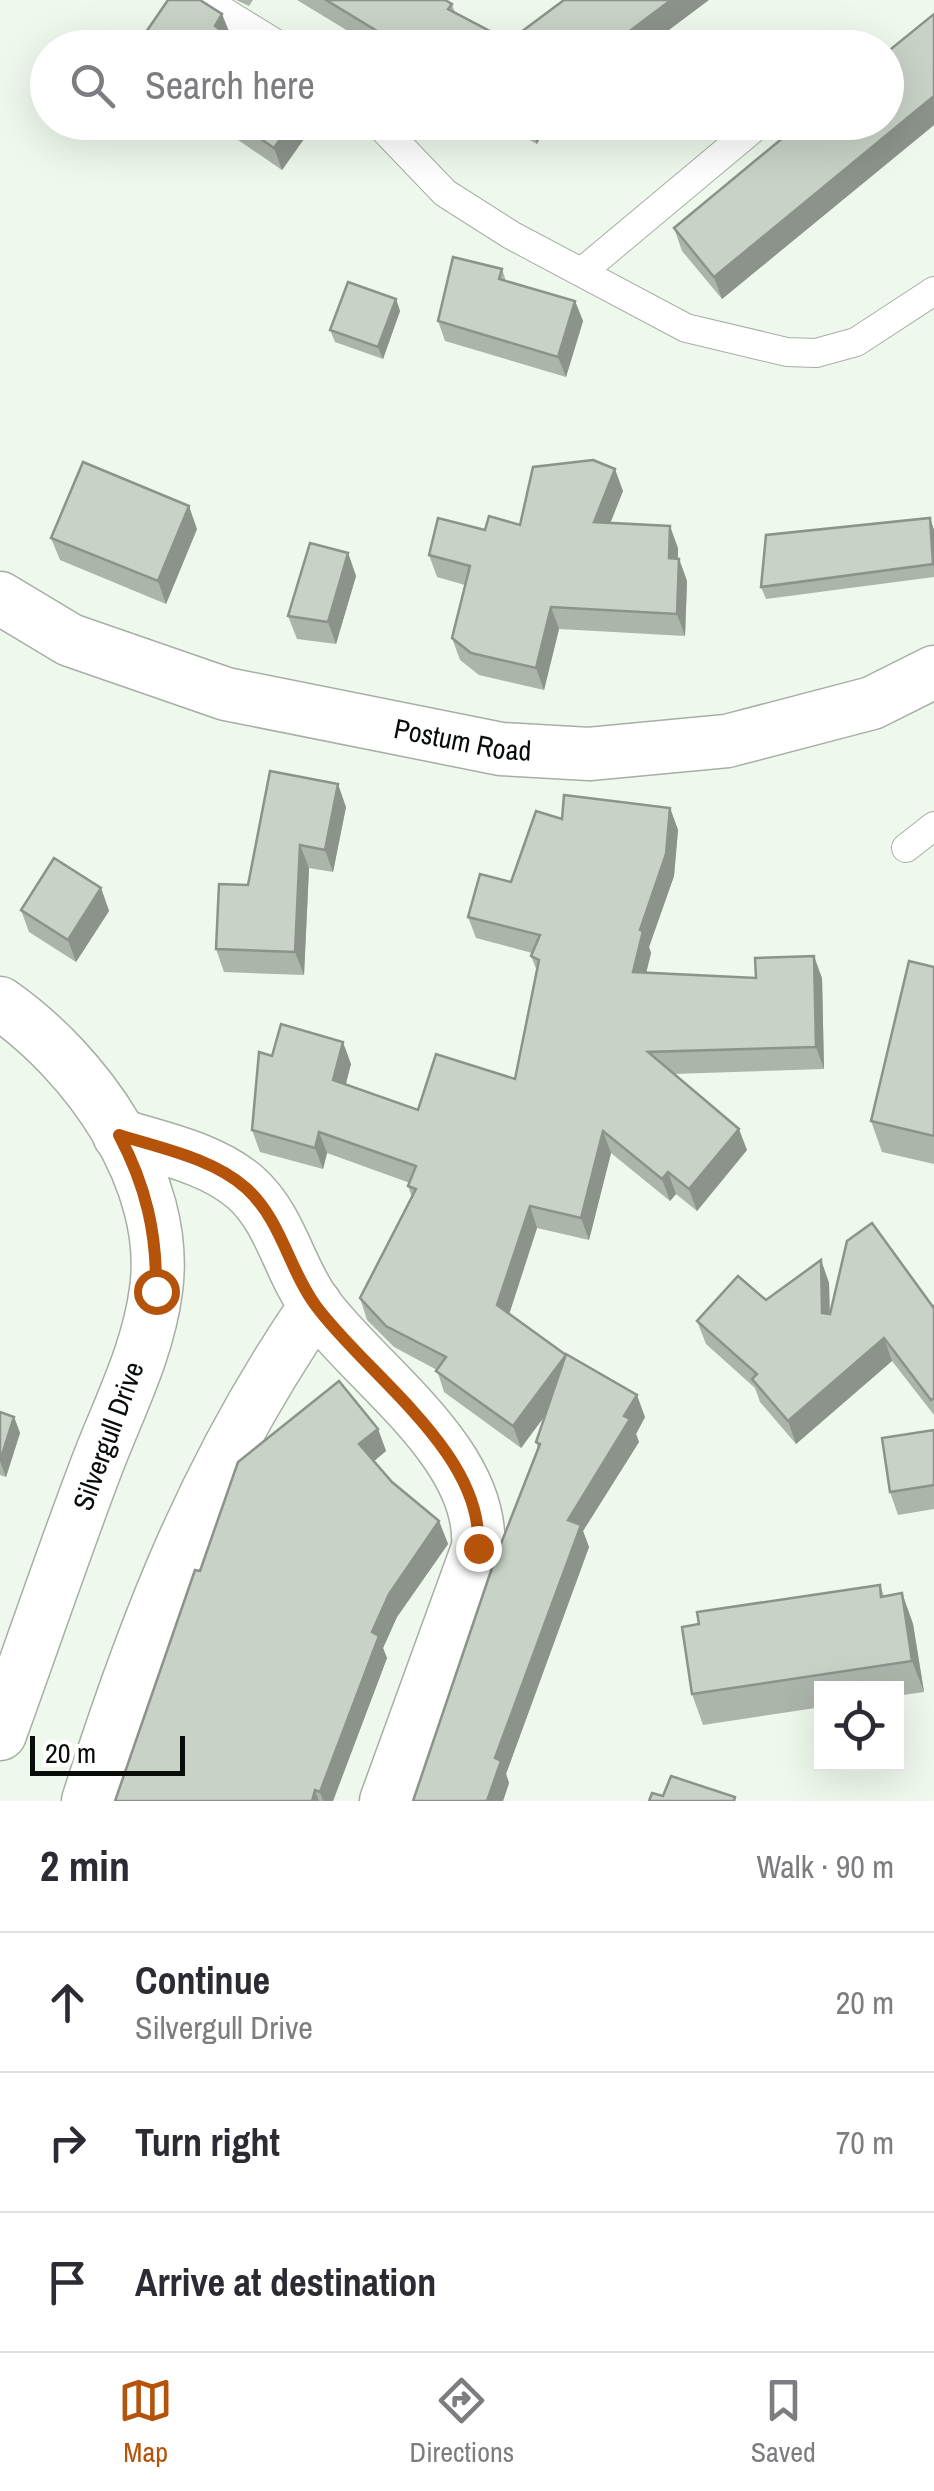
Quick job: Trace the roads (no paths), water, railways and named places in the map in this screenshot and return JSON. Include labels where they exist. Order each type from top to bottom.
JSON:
[{"type":"street","name":"Postum Road","points":[[0,598],[70,640],[226,694],[501,749],[589,754],[727,741],[872,703],[934,672]]},
{"type":"street","name":"Silvergull Drive","points":[[0,1003],[68,1065],[119,1135],[144,1181],[157,1249],[156,1291],[134,1373],[0,1734]]},
{"type":"street","points":[[119,1135],[195,1159],[245,1187],[280,1230],[316,1305],[425,1428],[468,1490],[480,1520],[478,1548],[386,1801]]},
{"type":"street","points":[[88,1801],[178,1545],[240,1422],[316,1305]]},
{"type":"lane","points":[[205,0],[254,30]]},
{"type":"lane","points":[[394,140],[445,194],[511,235],[584,270],[686,328],[788,352],[816,353],[856,342],[934,291]]},
{"type":"lane","points":[[584,270],[739,140]]},
{"type":"lane","points":[[906,848],[934,826]]}]
